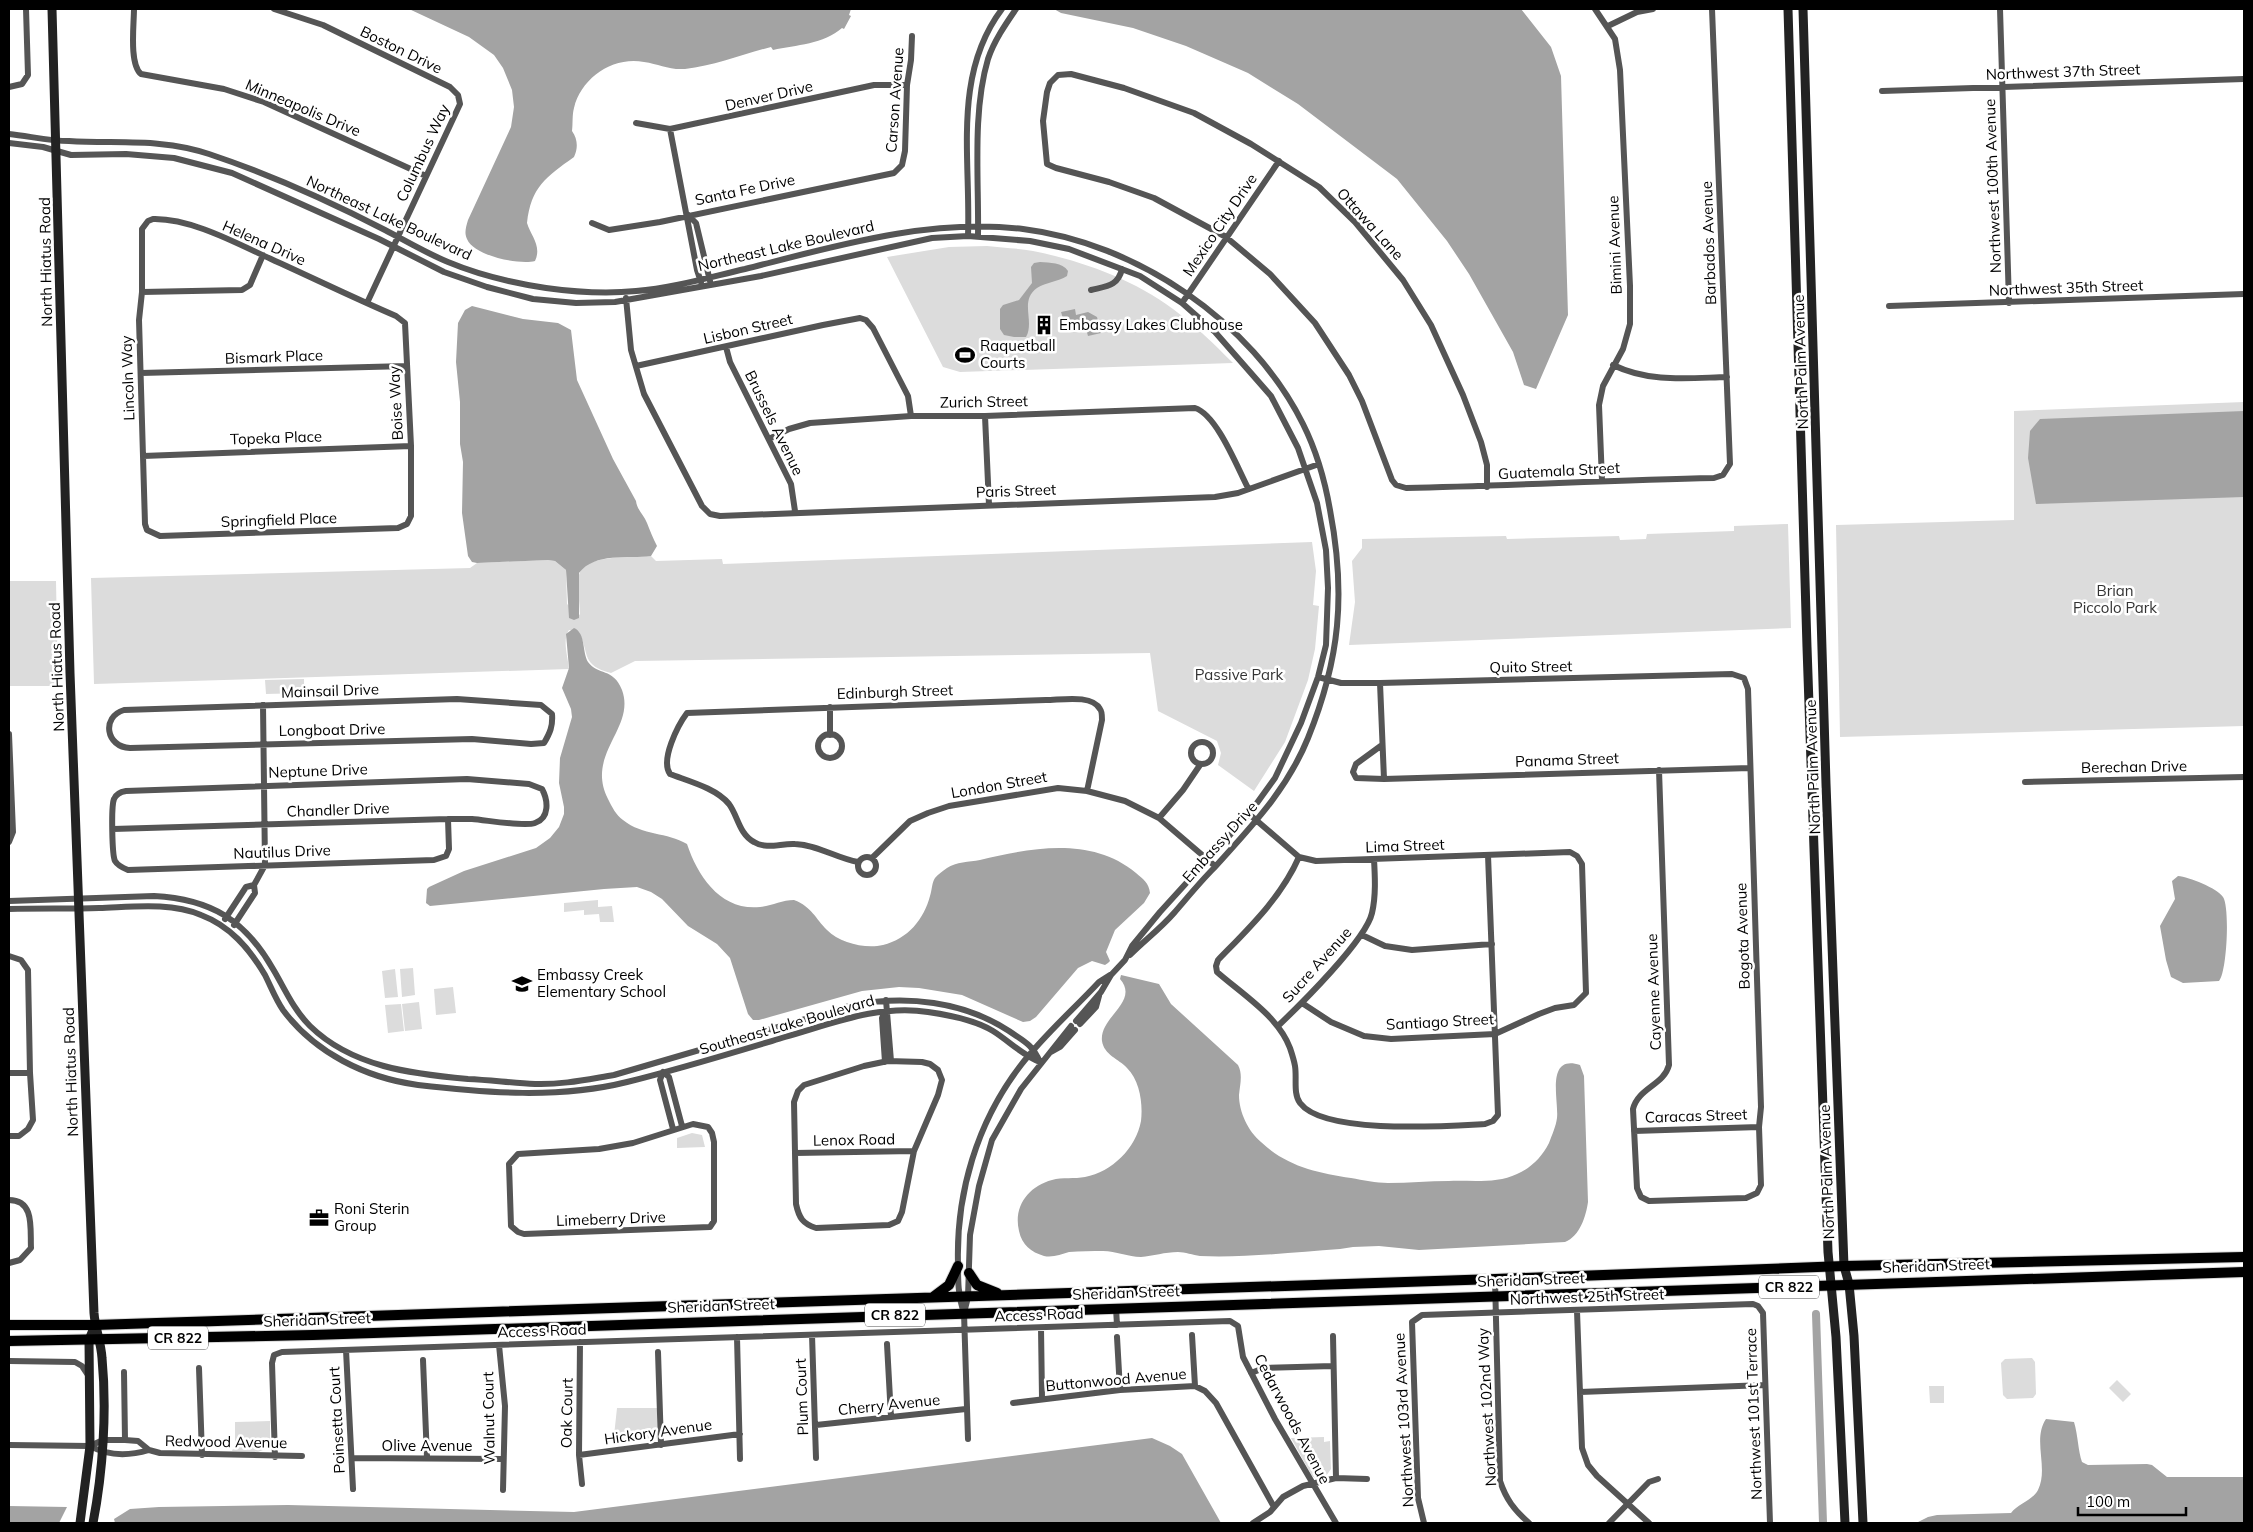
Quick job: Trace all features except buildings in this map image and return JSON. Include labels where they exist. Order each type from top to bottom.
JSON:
[{"type":"main road","name":"North Hiatus Road","points":[[52,9],[78,903],[95,1325],[88,1374],[90,1446],[80,1523]]},
{"type":"main road","name":"North Palm Avenue","points":[[1788,9],[1829,1266],[1836,1338],[1845,1523]]},
{"type":"main road","name":"North Palm Avenue","points":[[1803,9],[1844,1266],[1849,1284],[1854,1336],[1863,1523]]},
{"type":"main road","points":[[1789,22],[1804,21]]},
{"type":"main road","points":[[1804,540],[1820,540]]},
{"type":"main road","name":"Sheridan Street","points":[[9,1325],[95,1325],[1002,1296],[1829,1266],[2244,1257]]},
{"type":"main road","points":[[932,1298],[949,1285],[958,1266]]},
{"type":"main road","name":"Sheridan Street","points":[[9,1341],[348,1334],[964,1312],[2244,1272]]},
{"type":"main road","points":[[969,1273],[977,1285],[1002,1296]]},
{"type":"main road","points":[[656,1307],[657,1324]]},
{"type":"main road","points":[[346,1317],[348,1334]]},
{"type":"main road","name":"North Hiatus Road","points":[[94,1340],[104,1376],[102,1453],[94,1523]]},
{"type":"street","points":[[9,87],[19,86],[25,82],[28,70],[26,9]]},
{"type":"street","name":"Minneapolis Drive","points":[[134,9],[134,56],[138,71],[146,76],[179,79],[224,89],[264,102],[426,176]]},
{"type":"street","name":"Boston Drive","points":[[274,9],[322,25],[450,87],[458,95]]},
{"type":"street","points":[[968,236],[966,138],[969,86],[980,48],[994,20],[1002,9]]},
{"type":"street","points":[[978,236],[979,136],[983,81],[989,58],[999,34],[1016,9]]},
{"type":"street","name":"Bimini Avenue","points":[[1595,9],[1615,38],[1620,70],[1630,286],[1630,324],[1623,349],[1603,386],[1599,404],[1602,480]]},
{"type":"street","points":[[1608,26],[1637,12],[1654,9]]},
{"type":"street","name":"Barbados Avenue","points":[[1712,9],[1728,377],[1730,464],[1723,475]]},
{"type":"street","name":"Northwest 100th Avenue","points":[[2000,9],[2009,303]]},
{"type":"street","name":"Carson Avenue","points":[[902,165],[905,151],[907,84],[912,36]]},
{"type":"street","name":"Ottawa Lane","points":[[1226,236],[1154,198],[1109,182],[1047,164],[1044,127],[1047,92],[1050,83],[1058,75],[1071,74],[1114,85],[1194,113],[1279,161],[1319,188],[1347,215],[1403,280],[1431,325],[1463,395],[1487,465],[1487,487]]},
{"type":"street","name":"Northwest 37th Street","points":[[1882,91],[2244,79]]},
{"type":"street","name":"Denver Drive","points":[[636,123],[670,129],[874,85],[907,84]]},
{"type":"street","name":"Columbus Way","points":[[367,303],[460,104],[458,95]]},
{"type":"street","points":[[670,129],[701,283]]},
{"type":"street","name":"Northeast Lake Boulevard","points":[[9,134],[56,140],[150,142],[180,146],[247,168],[449,263],[502,279],[548,288],[625,292],[701,283],[712,285],[932,238],[968,236]]},
{"type":"street","points":[[150,142],[150,155]]},
{"type":"street","name":"Northeast Lake Boulevard","points":[[9,143],[43,147],[71,155],[150,155],[191,162],[232,173],[393,246],[444,272],[487,287],[534,299],[576,303],[626,300],[701,283],[709,278],[887,236],[937,227],[968,226]]},
{"type":"street","name":"Mexico City Drive","points":[[1182,303],[1279,161]]},
{"type":"street","name":"Santa Fe Drive","points":[[592,222],[609,230],[660,222],[688,214],[894,172],[902,165]]},
{"type":"street","points":[[688,214],[696,224],[712,285]]},
{"type":"street","name":"Helena Drive","points":[[148,220],[161,218],[194,226],[263,255],[367,303]]},
{"type":"street","name":"Lincoln Way","points":[[148,220],[142,229],[142,292],[139,320],[145,524],[151,534]]},
{"type":"street","name":"Embassy Drive","points":[[964,1297],[969,1273],[971,1227],[979,1186],[992,1140],[1021,1089],[1040,1062],[1096,1007],[1100,992],[1111,974],[1172,916],[1215,866],[1257,822],[1284,784],[1301,754],[1328,680],[1335,648],[1340,590],[1336,544],[1319,464],[1303,423],[1283,391],[1256,355],[1223,321],[1159,275],[1122,257],[1074,238],[1021,229],[968,226]]},
{"type":"street","name":"Embassy Drive","points":[[968,236],[1030,241],[1069,250],[1140,276],[1182,303],[1215,332],[1271,396],[1285,420],[1306,468],[1317,503],[1326,550],[1328,588],[1326,644],[1318,677],[1292,745],[1275,778],[1249,814],[1207,858],[1138,939],[1125,959]]},
{"type":"street","name":"Guatemala Street","points":[[1226,236],[1270,274],[1314,323],[1349,375],[1362,400],[1392,480],[1396,485],[1406,488],[1487,487],[1602,480],[1714,478],[1723,475]]},
{"type":"street","points":[[142,292],[242,290],[250,285],[263,255]]},
{"type":"street","points":[[1091,290],[1114,285],[1120,277],[1122,269]]},
{"type":"street","points":[[625,292],[628,328],[636,366]]},
{"type":"street","name":"Northwest 35th Street","points":[[1889,306],[2244,294]]},
{"type":"street","name":"Boise Way","points":[[367,303],[396,316],[405,323],[411,446],[411,516],[407,524]]},
{"type":"street","name":"Lisbon Street","points":[[636,366],[855,318],[866,320],[873,328],[908,396],[911,416]]},
{"type":"street","name":"Brussels Avenue","points":[[726,347],[730,362],[791,484],[795,511]]},
{"type":"street","points":[[1613,365],[1630,373],[1647,377],[1728,377]]},
{"type":"street","name":"Bismark Place","points":[[141,373],[407,366]]},
{"type":"street","name":"Paris Street","points":[[636,366],[644,394],[702,506],[710,514],[720,516],[795,511],[1215,497],[1238,493],[1319,464]]},
{"type":"street","name":"Zurich Street","points":[[769,439],[789,429],[810,423],[911,416],[985,416],[1195,408],[1202,410],[1216,428],[1248,488]]},
{"type":"street","points":[[985,416],[989,505]]},
{"type":"street","name":"Topeka Place","points":[[143,456],[411,446]]},
{"type":"street","name":"Springfield Place","points":[[151,534],[160,536],[398,528],[407,524]]},
{"type":"street","name":"Quito Street","points":[[1318,677],[1341,683],[1732,674],[1744,678]]},
{"type":"street","name":"Bogota Avenue","points":[[1641,1197],[1649,1201],[1746,1198],[1757,1193],[1761,1185],[1758,1127],[1761,1107],[1748,689],[1744,678]]},
{"type":"street","points":[[1380,683],[1384,779]]},
{"type":"street","name":"Mainsail Drive","points":[[110,730],[113,716],[124,710],[457,699],[541,705],[552,714],[553,724]]},
{"type":"street","name":"Edinburgh Street","points":[[670,774],[666,768],[674,735],[687,713],[1078,700],[1093,702],[1100,709],[1102,720],[1087,791]]},
{"type":"street","points":[[230,931],[255,893],[254,886],[265,865],[263,705]]},
{"type":"street","points":[[830,707],[830,735]]},
{"type":"street","name":"Longboat Drive","points":[[110,730],[112,738],[121,748],[472,738],[537,744],[544,743],[553,724]]},
{"type":"street","points":[[9,734],[13,832],[9,842]]},
{"type":"street","name":"Panama Street","points":[[1382,745],[1356,764],[1353,772],[1356,778],[1384,779],[1750,768]]},
{"type":"street","points":[[1159,818],[1183,790],[1200,765]]},
{"type":"street","name":"Cayenne Avenue","points":[[1641,1197],[1637,1188],[1634,1102],[1644,1091],[1664,1076],[1669,1065],[1658,770]]},
{"type":"street","name":"London Street","points":[[670,774],[714,792],[728,803],[744,832],[756,844],[763,846],[794,844],[817,846],[858,862]]},
{"type":"street","name":"Berechan Drive","points":[[2024,782],[2244,777]]},
{"type":"street","name":"Neptune Drive","points":[[113,829],[113,802],[119,793],[126,791],[467,779],[530,784],[542,789],[547,801]]},
{"type":"street","name":"London Street","points":[[872,858],[910,821],[940,809],[1058,788],[1087,791],[1125,801],[1159,818],[1215,866]]},
{"type":"street","name":"Chandler Drive","points":[[113,829],[448,819],[531,824],[542,819],[547,801]]},
{"type":"street","points":[[1249,814],[1300,857],[1292,873],[1262,914],[1218,960],[1217,972],[1279,1026],[1290,1047],[1300,1103],[1312,1113],[1346,1123],[1387,1127],[1485,1124],[1493,1121],[1498,1115],[1488,855]]},
{"type":"street","name":"Nautilus Drive","points":[[113,829],[114,860],[119,866],[128,870],[434,860],[446,856],[449,849],[448,819]]},
{"type":"street","name":"Lima Street","points":[[1300,857],[1316,861],[1374,860],[1570,852],[1577,856],[1582,864],[1586,993],[1581,1000]]},
{"type":"street","name":"London Street","points":[[865,857],[872,858],[876,868],[870,875],[863,874],[859,871],[858,862],[865,857]]},
{"type":"street","name":"Sucre Avenue","points":[[1279,1026],[1362,935],[1372,915],[1375,887],[1374,860]]},
{"type":"street","points":[[222,925],[246,887],[254,886]]},
{"type":"street","name":"Southeast Lake Boulevard","points":[[9,909],[174,897],[192,902],[236,923],[257,942],[291,1003],[310,1026],[342,1050],[376,1065],[421,1075],[537,1084],[580,1081],[614,1075],[853,1006],[886,1000],[923,1002],[972,1011],[1000,1025],[1034,1048]]},
{"type":"street","name":"Southeast Lake Boulevard","points":[[9,901],[181,909],[202,915],[222,925],[249,949],[282,1008],[303,1034],[337,1059],[392,1081],[420,1085],[547,1094],[591,1090],[663,1072],[843,1020],[886,1011],[928,1011],[963,1020],[992,1030],[1028,1057],[1040,1062]]},
{"type":"street","points":[[1362,935],[1385,946],[1412,950],[1492,944]]},
{"type":"street","points":[[9,956],[21,960],[28,970],[33,1120],[28,1129],[19,1136],[9,1136]]},
{"type":"street","name":"Embassy Drive","points":[[964,1297],[958,1266],[957,1239],[961,1203],[978,1146],[993,1111],[1009,1082],[1034,1048],[1099,982],[1111,974]]},
{"type":"street","points":[[886,1000],[888,1061]]},
{"type":"street","name":"Santiago Street","points":[[1302,1003],[1331,1022],[1364,1036],[1390,1039],[1495,1034],[1539,1014],[1556,1008],[1574,1005],[1581,1000]]},
{"type":"street","points":[[1034,1048],[1040,1062]]},
{"type":"street","points":[[660,1061],[663,1072],[669,1077],[682,1126],[673,1129],[660,1080],[663,1072]]},
{"type":"street","points":[[888,1061],[922,1062],[936,1066],[940,1074],[942,1086],[914,1151],[902,1212],[898,1221],[889,1225],[816,1228],[805,1225],[799,1216],[796,1204],[794,1102],[798,1091],[804,1086],[888,1061]]},
{"type":"street","points":[[9,1073],[30,1073]]},
{"type":"street","name":"Limeberry Drive","points":[[673,1129],[633,1143],[599,1149],[524,1153],[514,1156],[509,1164],[510,1221],[514,1229],[524,1234],[710,1227],[714,1221],[712,1132],[708,1127],[700,1124],[682,1126]]},
{"type":"street","name":"Caracas Street","points":[[1634,1131],[1758,1127]]},
{"type":"street","name":"Lenox Road","points":[[795,1153],[914,1151]]},
{"type":"street","points":[[9,1200],[15,1200],[24,1204],[29,1212],[31,1248],[20,1260],[9,1263]]},
{"type":"street","name":"Northwest 102nd Way","points":[[1495,1279],[1500,1480],[1505,1496],[1528,1523]]},
{"type":"street","points":[[964,1297],[968,1439]]},
{"type":"street","name":"Northwest 25th Street","points":[[1417,1317],[1422,1315],[1752,1304],[1758,1306]]},
{"type":"street","name":"Northwest 101st Terrace","points":[[1758,1306],[1763,1313],[1770,1523]]},
{"type":"street","points":[[1116,1308],[1117,1325]]},
{"type":"street","points":[[1577,1311],[1582,1448],[1588,1464],[1597,1476],[1648,1523]]},
{"type":"street","name":"Northwest 103rd Avenue","points":[[1417,1317],[1412,1322],[1418,1498],[1424,1523]]},
{"type":"street","name":"Access Road","points":[[275,1457],[272,1363],[274,1355],[282,1352],[965,1329],[1234,1323]]},
{"type":"street","name":"Cedarwoods Avenue","points":[[1234,1323],[1238,1326],[1243,1357],[1251,1373],[1312,1484],[1336,1523]]},
{"type":"street","points":[[1041,1328],[1042,1398]]},
{"type":"street","name":"Plum Court","points":[[812,1335],[816,1458]]},
{"type":"street","points":[[1192,1335],[1195,1386]]},
{"type":"street","points":[[1333,1336],[1336,1478]]},
{"type":"street","points":[[737,1337],[740,1459]]},
{"type":"street","points":[[1117,1338],[1120,1390]]},
{"type":"street","name":"Oak Court","points":[[580,1342],[579,1455],[582,1484]]},
{"type":"street","points":[[887,1344],[891,1417]]},
{"type":"street","name":"Walnut Court","points":[[499,1345],[505,1406],[504,1490]]},
{"type":"street","name":"Poinsetta Court","points":[[346,1350],[353,1489]]},
{"type":"street","points":[[658,1352],[662,1446]]},
{"type":"street","points":[[423,1360],[427,1458]]},
{"type":"street","points":[[9,1361],[68,1361],[82,1366],[88,1374]]},
{"type":"street","points":[[1251,1373],[1264,1368],[1333,1366]]},
{"type":"street","points":[[199,1368],[202,1455]]},
{"type":"street","points":[[124,1372],[125,1440]]},
{"type":"street","points":[[1580,1392],[1765,1385]]},
{"type":"street","name":"Buttonwood Avenue","points":[[1013,1403],[1120,1390],[1195,1386],[1205,1391],[1216,1404],[1274,1506]]},
{"type":"street","name":"Cherry Avenue","points":[[816,1425],[966,1409]]},
{"type":"street","name":"Hickory Avenue","points":[[579,1455],[662,1446],[740,1434]]},
{"type":"street","name":"Redwood Avenue","points":[[90,1446],[102,1440],[125,1440],[138,1441],[149,1450],[160,1453],[275,1457],[302,1456]]},
{"type":"street","points":[[9,1445],[90,1446]]},
{"type":"street","name":"Redwood Avenue","points":[[90,1446],[102,1453],[135,1454],[149,1450]]},
{"type":"street","name":"Olive Avenue","points":[[352,1458],[503,1459]]},
{"type":"street","points":[[1253,1523],[1283,1497],[1312,1484],[1336,1478],[1367,1478]]},
{"type":"street","points":[[1609,1523],[1649,1482],[1658,1479]]},
{"type":"green space","points":[[987,246],[1027,250],[1051,255],[1106,272],[1124,280],[1158,298],[1181,315],[1233,363],[960,372],[943,367],[887,257],[949,247]]},
{"type":"green space","name":"Brian Piccolo Park","points":[[2244,402],[2244,726],[1840,737],[1836,525],[2014,520],[2014,411]]},
{"type":"green space","points":[[1788,524],[1791,628],[1349,645],[1355,602],[1352,561],[1362,548],[1362,539],[1506,536],[1507,539],[1619,536],[1620,540],[1646,539],[1647,534],[1734,531],[1734,526]]},
{"type":"green space","name":"Passive Park","points":[[1312,542],[1316,571],[1313,605],[1319,606],[1315,649],[1308,680],[1285,742],[1254,791],[1218,765],[1221,753],[1217,741],[1158,711],[1150,653],[635,661],[611,673],[601,670],[591,663],[579,632],[569,630],[566,644],[569,669],[94,684],[91,578],[470,568],[477,563],[548,560],[555,561],[566,570],[567,604],[580,615],[578,586],[580,572],[592,562],[612,558],[651,556],[656,561],[722,559],[723,564]]},
{"type":"green space","points":[[9,581],[56,581],[58,686],[9,686]]},
{"type":"green space","points":[[304,679],[304,693],[266,694],[265,680]]},
{"type":"green space","points":[[598,900],[598,907],[612,906],[614,922],[600,922],[599,914],[584,915],[584,910],[564,912],[564,903]]},
{"type":"green space","points":[[413,968],[415,995],[402,997],[400,969]]},
{"type":"green space","points":[[395,969],[398,997],[385,998],[382,971]]},
{"type":"green space","points":[[453,987],[456,1013],[436,1015],[434,989]]},
{"type":"green space","points":[[419,1002],[422,1029],[405,1031],[402,1004]]},
{"type":"green space","points":[[401,1004],[404,1031],[388,1033],[385,1005]]},
{"type":"green space","points":[[692,1133],[702,1135],[705,1147],[677,1148],[677,1138]]},
{"type":"green space","points":[[2032,1358],[2035,1362],[2036,1394],[2033,1398],[2007,1399],[2003,1395],[2001,1363],[2005,1359]]},
{"type":"green space","points":[[2117,1380],[2131,1394],[2123,1402],[2109,1388]]},
{"type":"green space","points":[[1929,1386],[1944,1386],[1944,1403],[1930,1403]]},
{"type":"green space","points":[[617,1408],[657,1408],[656,1439],[613,1445]]},
{"type":"green space","points":[[270,1421],[268,1448],[258,1452],[232,1451],[235,1444],[235,1422]]},
{"type":"green space","points":[[1324,1437],[1324,1442],[1330,1441],[1331,1469],[1326,1476],[1316,1479],[1312,1476],[1291,1438]]},
{"type":"shaded area","points":[[409,9],[851,9],[849,15],[851,16],[844,29],[842,28],[818,41],[773,50],[771,47],[718,63],[674,69],[632,61],[621,62],[600,71],[584,87],[574,108],[572,131],[577,144],[574,157],[548,177],[532,200],[527,223],[537,246],[535,261],[519,262],[498,258],[478,250],[471,245],[466,234],[468,220],[511,127],[514,107],[512,90],[503,68],[494,55],[469,37]]},
{"type":"shaded area","points":[[1054,9],[1521,9],[1551,47],[1561,76],[1568,315],[1536,389],[1524,385],[1513,352],[1469,274],[1447,241],[1397,179],[1298,104],[1248,73],[1186,46],[1133,28],[1061,13]]},
{"type":"shaded area","points":[[1040,262],[1062,266],[1068,271],[1067,276],[1041,286],[1032,293],[1028,305],[1029,324],[1026,337],[1004,335],[1000,329],[1000,309],[1003,305],[1019,300],[1032,283],[1031,267],[1034,263]]},
{"type":"shaded area","points":[[472,306],[523,319],[558,323],[571,330],[577,380],[613,459],[646,520],[657,546],[651,556],[603,559],[586,566],[579,573],[579,618],[574,620],[569,618],[566,570],[555,561],[477,563],[472,562],[468,556],[462,513],[463,462],[460,444],[460,402],[456,362],[458,323],[465,310]]},
{"type":"shaded area","points":[[1075,309],[1076,315],[1088,312],[1097,317],[1101,333],[1088,336],[1086,329],[1074,333],[1066,328],[1061,312]]},
{"type":"shaded area","points":[[2244,411],[2244,497],[2036,504],[2028,458],[2030,431],[2040,419]]},
{"type":"shaded area","points":[[574,628],[578,630],[582,638],[588,662],[596,669],[614,678],[622,690],[624,704],[622,717],[602,768],[603,783],[608,799],[616,813],[631,825],[687,844],[705,879],[723,898],[746,907],[760,907],[794,900],[809,909],[832,935],[853,944],[876,946],[900,938],[914,927],[924,913],[935,878],[958,863],[1040,849],[1080,849],[1118,861],[1143,879],[1150,893],[1144,903],[1115,930],[1106,952],[1110,961],[1105,965],[1092,961],[1078,968],[1036,1017],[1030,1021],[1023,1022],[962,995],[919,988],[899,987],[862,991],[759,1020],[753,1020],[748,1014],[730,958],[717,944],[688,926],[662,899],[651,892],[637,887],[430,906],[426,903],[427,889],[429,887],[464,871],[536,848],[550,838],[559,827],[564,814],[559,783],[560,758],[572,717],[571,709],[562,688],[569,668],[566,634]]},
{"type":"shaded area","points":[[2178,876],[2189,878],[2215,890],[2223,897],[2227,939],[2224,965],[2219,981],[2183,983],[2171,977],[2160,926],[2175,899],[2172,881]]},
{"type":"shaded area","points":[[1121,975],[1159,984],[1171,1004],[1238,1065],[1241,1076],[1239,1101],[1248,1127],[1256,1138],[1291,1163],[1326,1174],[1388,1183],[1483,1181],[1501,1179],[1517,1174],[1536,1162],[1549,1143],[1557,1118],[1556,1081],[1558,1072],[1562,1066],[1569,1063],[1580,1065],[1584,1076],[1588,1202],[1581,1225],[1575,1235],[1565,1242],[1419,1250],[1379,1246],[1252,1255],[1200,1256],[1178,1252],[1141,1257],[1103,1251],[1069,1252],[1057,1256],[1044,1256],[1035,1252],[1022,1240],[1018,1222],[1018,1213],[1021,1205],[1030,1192],[1036,1187],[1052,1180],[1085,1177],[1104,1170],[1128,1149],[1138,1131],[1141,1121],[1141,1107],[1138,1086],[1131,1073],[1106,1050],[1102,1041],[1106,1024],[1125,995],[1125,987],[1120,979]]},
{"type":"shaded area","points":[[2046,1419],[2074,1422],[2082,1462],[2088,1465],[2147,1464],[2152,1465],[2167,1477],[2244,1477],[2244,1523],[1916,1523],[1937,1515],[2011,1513],[2033,1497],[2041,1481],[2040,1436]]},
{"type":"shaded area","points":[[1152,1438],[1182,1454],[1221,1523],[115,1523],[114,1519],[130,1509],[288,1505],[574,1512]]},
{"type":"shaded area","points":[[9,1506],[67,1507],[59,1523],[9,1523]]},
{"type":"waterway","points":[[1816,1314],[1823,1523]]},
{"type":"place","name":"Embassy Lakes Clubhouse","points":[[1044,325]]},
{"type":"place","name":"Raquetball Courts","points":[[965,355]]},
{"type":"place","name":"Embassy Creek Elementary School","points":[[522,984]]},
{"type":"place","name":"Roni Sterin Group","points":[[319,1218]]}]
